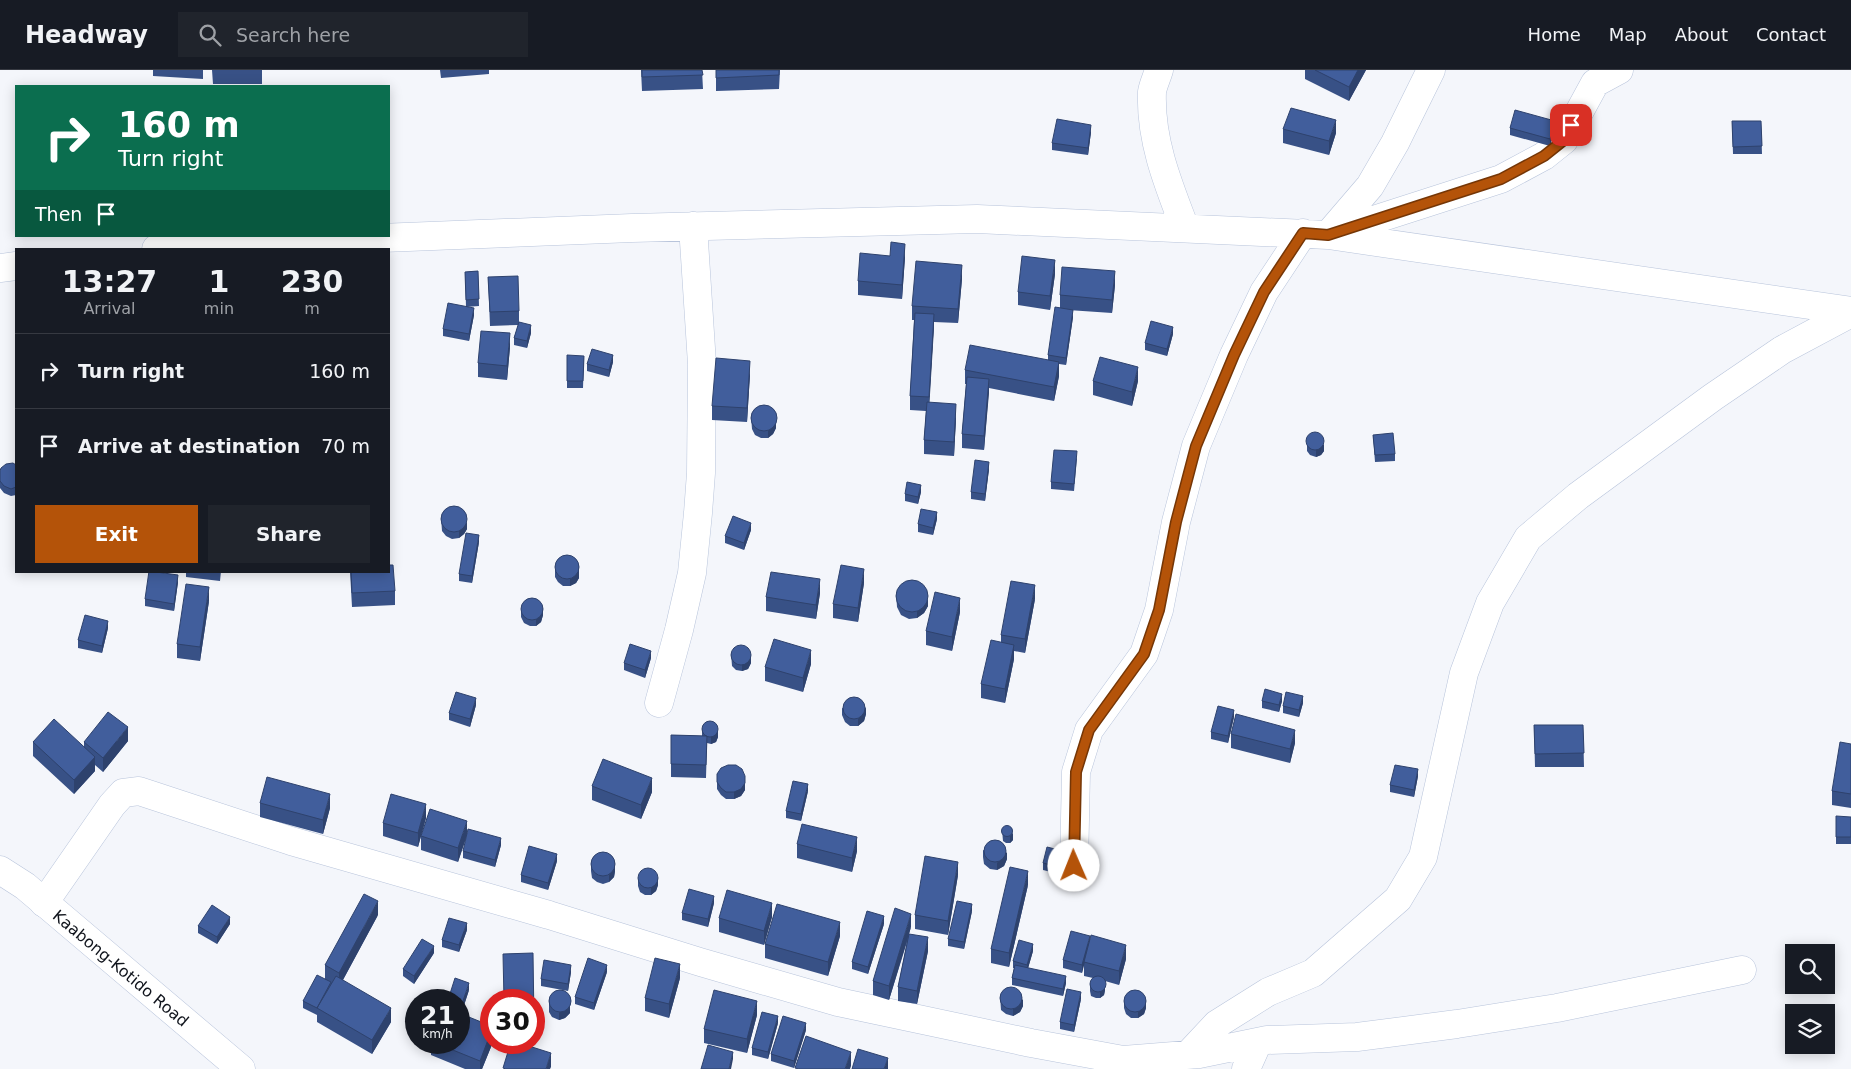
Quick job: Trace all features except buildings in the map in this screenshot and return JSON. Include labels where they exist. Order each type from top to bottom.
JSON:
[{"type":"street","points":[[1159,70],[1152,91],[1156,142],[1168,185],[1185,228]]},
{"type":"street","points":[[1074,866],[1076,772],[1089,730],[1144,654],[1159,610],[1176,522],[1196,446],[1234,355],[1264,292],[1316,234],[1370,186],[1395,143],[1431,70]]},
{"type":"street","points":[[1316,234],[1501,179],[1544,156],[1564,140],[1595,83],[1619,70]]},
{"type":"street","points":[[167,248],[210,244],[693,226],[977,219],[1316,234],[1851,312]]},
{"type":"street","points":[[659,703],[692,573],[699,505],[702,364],[693,226]]},
{"type":"street","points":[[0,268],[15,266]]},
{"type":"street","points":[[1188,1055],[1217,1024],[1268,992],[1313,974],[1398,899],[1423,857],[1464,673],[1490,603],[1528,538],[1578,496],[1713,397],[1782,350],[1851,312]]},
{"type":"street","points":[[44,903],[112,804],[123,793],[139,791],[291,841],[521,907],[838,1002],[1031,1043],[1123,1060],[1155,1069]]},
{"type":"street","name":"Kaabong-Kotido Road","points":[[1,875],[25,886],[241,1069]]},
{"type":"street","points":[[1123,1060],[1188,1055],[1268,1040],[1356,1037],[1457,1024],[1557,1008],[1742,970]]},
{"type":"street","points":[[1246,1069],[1258,1042]]},
{"type":"route","points":[[1074,866],[1076,772],[1089,730],[1144,654],[1159,610],[1176,522],[1196,446],[1234,355],[1264,292],[1303,233],[1328,235],[1501,179],[1544,156],[1564,140],[1571,125]]}]
